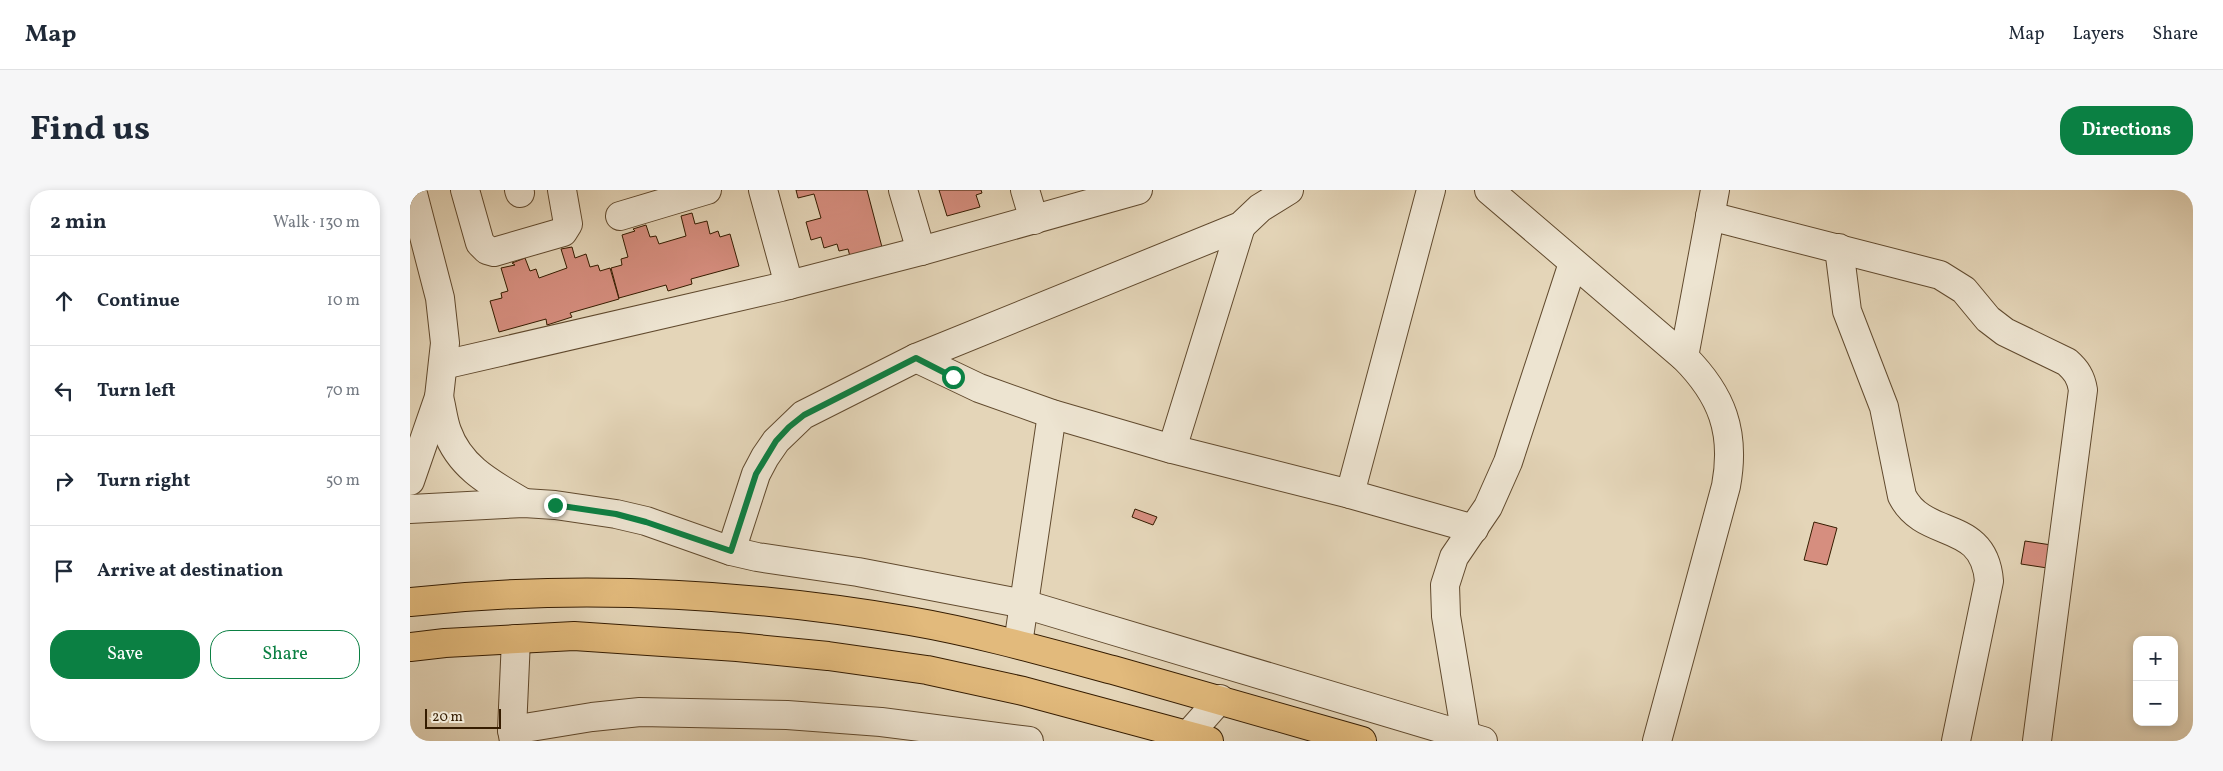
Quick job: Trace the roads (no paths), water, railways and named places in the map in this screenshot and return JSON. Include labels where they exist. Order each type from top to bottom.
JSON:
[{"type":"highway","points":[[410,602],[534,592],[650,594],[772,602],[910,621],[1018,644],[1220,699],[1362,741]]},
{"type":"highway","points":[[410,647],[445,643],[574,636],[680,642],[828,656],[927,670],[1023,691],[1191,739]]},
{"type":"street","points":[[410,481],[439,397],[445,343],[444,320],[418,239],[412,190]]},
{"type":"street","points":[[465,190],[480,243],[487,250],[494,252],[563,232],[568,224],[562,190]]},
{"type":"street","points":[[620,216],[653,198],[707,190]]},
{"type":"street","points":[[763,190],[789,285]]},
{"type":"street","points":[[903,190],[921,251]]},
{"type":"street","points":[[1025,190],[1034,220]]},
{"type":"street","points":[[443,365],[789,285],[1034,220],[1081,198],[1138,190]]},
{"type":"street","points":[[731,551],[756,474],[776,441],[804,415],[916,358],[1241,226],[1260,208],[1289,190]]},
{"type":"street","points":[[1350,494],[1431,190]]},
{"type":"street","points":[[1489,190],[1684,357],[1702,376],[1720,405],[1730,445],[1730,466],[1657,741]]},
{"type":"street","points":[[1684,357],[1713,203],[1839,248],[1927,271],[1953,282],[1964,290],[1996,325],[2005,332],[2067,362],[2075,369],[2083,390],[2037,741]]},
{"type":"street","points":[[1172,449],[1241,226]]},
{"type":"street","points":[[1839,248],[1847,311],[1884,407],[1902,496],[1906,505],[1921,518],[1971,541],[1982,552],[1988,566],[1989,581],[1956,741]]},
{"type":"street","points":[[410,510],[524,503],[616,514],[646,522],[731,551],[770,560],[858,572],[1024,604],[1472,739],[1444,600],[1449,571],[1454,557],[1474,529],[1499,485],[1573,262]]},
{"type":"street","points":[[916,358],[979,388],[1052,414],[1172,449],[1350,494],[1474,529]]},
{"type":"street","points":[[439,397],[446,430],[460,456],[483,480],[524,503]]},
{"type":"street","points":[[1018,644],[1052,414]]},
{"type":"street","points":[[516,639],[513,735],[592,717],[640,712],[820,716],[928,735],[1029,741]]},
{"type":"street","points":[[1191,739],[1220,699]]}]
